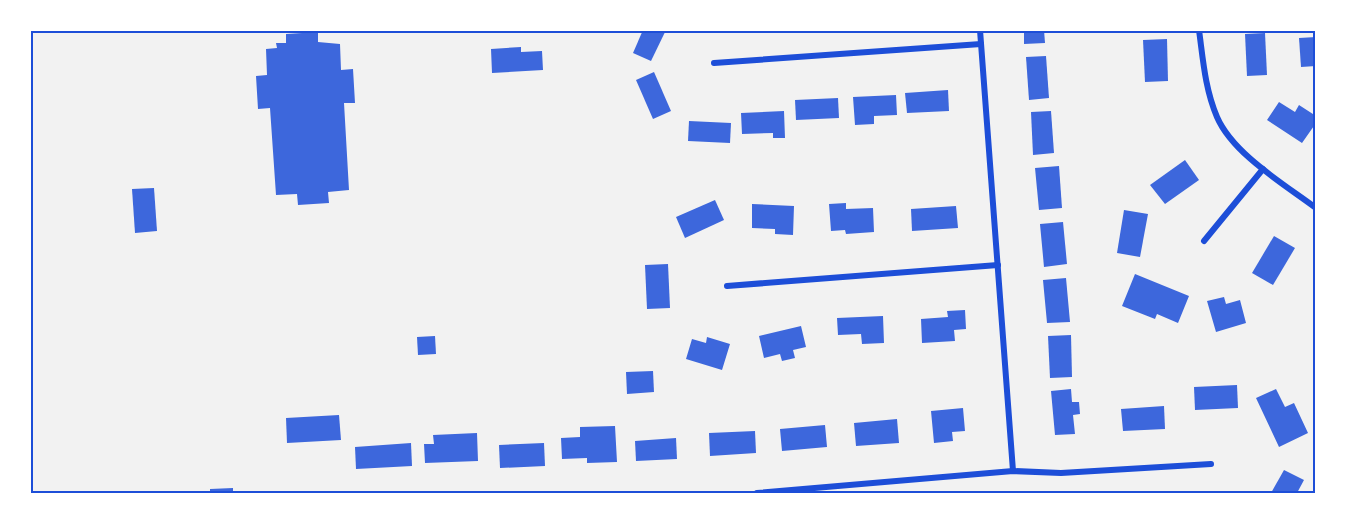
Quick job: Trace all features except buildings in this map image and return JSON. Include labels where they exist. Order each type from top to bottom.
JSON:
[{"type":"street","points":[[980,30],[1012,471]]},
{"type":"street","points":[[1199,30],[1205,77],[1218,119],[1233,140],[1263,168],[1316,208]]},
{"type":"street","points":[[714,63],[981,44]]},
{"type":"street","points":[[1204,241],[1263,168]]},
{"type":"street","points":[[727,286],[998,265]]},
{"type":"street","points":[[757,493],[1012,471],[1061,473],[1211,464]]}]
